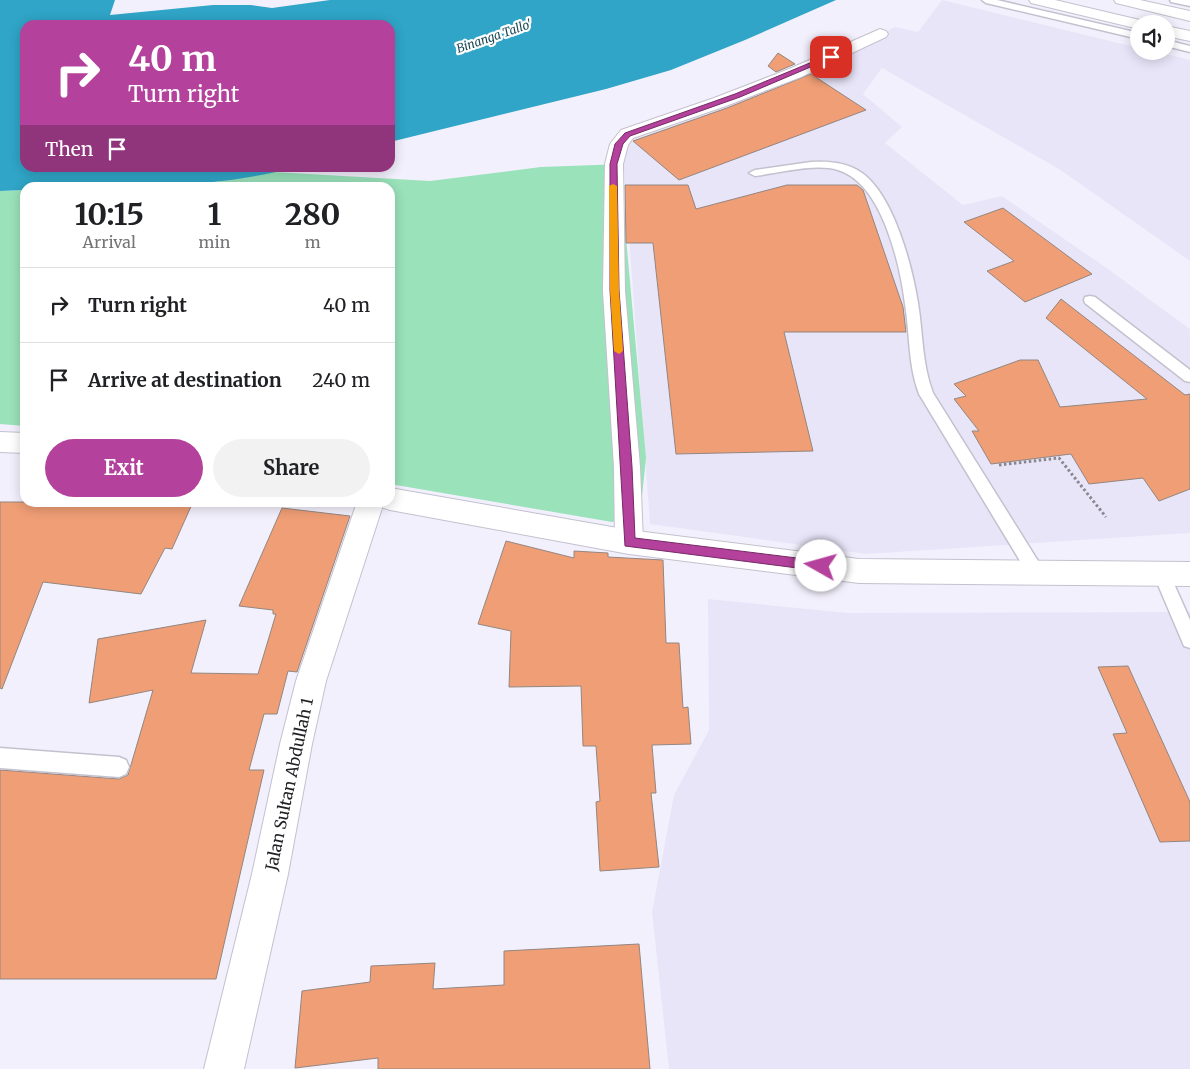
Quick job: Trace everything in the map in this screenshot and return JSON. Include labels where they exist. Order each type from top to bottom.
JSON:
[{"type":"main road","points":[[1036,0],[1130,22]]},
{"type":"main road","points":[[1121,0],[1190,16]]},
{"type":"main road","points":[[1125,0],[1190,11]]},
{"type":"main road","points":[[629,542],[627,467],[614,290],[614,164],[619,144],[627,134],[786,77],[880,34]]},
{"type":"main road","points":[[0,442],[20,443]]},
{"type":"main road","points":[[395,501],[629,542],[859,571],[1190,574]]},
{"type":"main road","name":"Jalan Sultan Abdullah 1","points":[[224,1069],[270,874],[296,744],[311,681],[369,507]]},
{"type":"lane","points":[[986,0],[1130,34]]},
{"type":"lane","points":[[1174,0],[1190,3]]},
{"type":"lane","points":[[1175,45],[1190,49]]},
{"type":"lane","points":[[755,172],[821,166],[842,167],[860,176],[874,193],[891,222],[904,268],[914,319],[916,364],[926,394],[1038,574]]},
{"type":"lane","points":[[1090,300],[1190,376]]},
{"type":"lane","points":[[1161,573],[1190,640]]},
{"type":"lane","points":[[0,758],[119,767]]},
{"type":"path","points":[[972,468],[1059,458],[1106,517]]},
{"type":"shaded area","points":[[942,0],[1130,46],[1130,60],[1175,60],[1175,56],[1190,60],[1190,261],[1059,169],[882,68],[863,94],[902,127],[885,143],[963,205],[1002,196],[1108,269],[1190,329],[1190,533],[866,554],[650,524],[623,154],[631,140],[738,96],[820,67],[895,27],[918,32]]},
{"type":"shaded area","points":[[708,599],[848,613],[1190,612],[1190,1069],[669,1069],[652,912],[674,795],[709,730]]},
{"type":"green space","points":[[623,164],[624,216],[646,458],[640,516],[612,522],[395,485],[395,182],[216,182],[274,172],[430,181],[541,167]]},
{"type":"green space","points":[[20,190],[20,426],[0,424],[0,191]]},
{"type":"water","name":"Binanga Tallo'","points":[[0,0],[115,0],[110,15],[213,5],[251,5],[272,8],[330,0],[836,0],[671,70],[606,89],[395,141],[395,20],[20,20],[20,172],[274,172],[210,182],[20,182],[20,190],[0,191]]},
{"type":"building","points":[[778,53],[795,64],[776,72],[768,66]]},
{"type":"building","points":[[811,74],[866,110],[679,180],[633,141],[727,108]]},
{"type":"building","points":[[625,185],[688,185],[696,209],[787,185],[857,185],[863,190],[903,307],[906,332],[784,332],[813,451],[676,454],[653,243],[626,243]]},
{"type":"building","points":[[1003,208],[1092,274],[1025,302],[987,271],[1014,261],[964,222]]},
{"type":"building","points":[[1061,299],[1185,395],[1190,394],[1190,489],[1159,501],[1143,478],[1089,484],[1071,454],[991,464],[972,431],[979,431],[954,399],[966,396],[954,384],[1020,360],[1038,360],[1060,407],[1147,399],[1046,318]]},
{"type":"building","points":[[0,502],[20,502],[20,507],[191,507],[172,549],[165,548],[141,594],[43,582],[2,689],[0,688]]},
{"type":"building","points":[[282,508],[350,516],[297,672],[288,671],[277,714],[264,714],[249,770],[264,770],[216,979],[0,979],[0,770],[119,779],[128,775],[153,690],[89,703],[98,639],[206,620],[191,673],[258,674],[276,614],[273,614],[273,610],[239,606]]},
{"type":"building","points":[[506,541],[574,558],[574,551],[608,553],[608,557],[663,560],[666,643],[679,643],[683,708],[688,707],[691,744],[652,745],[656,793],[651,793],[659,867],[600,871],[596,802],[600,801],[596,746],[583,746],[581,686],[509,687],[511,631],[478,624]]},
{"type":"building","points":[[1128,666],[1190,802],[1190,841],[1160,842],[1113,734],[1127,733],[1098,667]]},
{"type":"building","points":[[639,944],[650,1069],[378,1069],[378,1058],[295,1068],[302,991],[370,982],[371,966],[435,963],[433,989],[504,985],[504,951]]},
{"type":"slow traffic","points":[[613,186],[614,290],[619,351]]},
{"type":"route","points":[[821,566],[629,542],[627,467],[614,290],[613,190],[616,152],[619,144],[627,134],[738,96],[831,57]]}]
